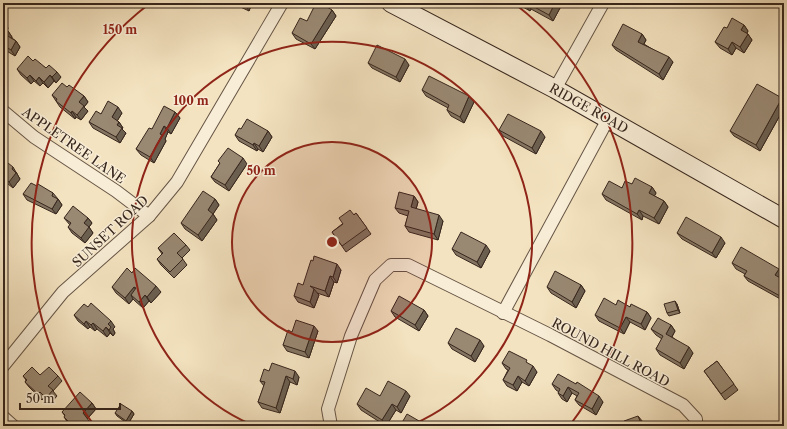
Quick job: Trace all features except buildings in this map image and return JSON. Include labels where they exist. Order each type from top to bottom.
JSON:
[{"type":"main road","name":"RIDGE ROAD","points":[[391,3],[555,89],[784,219]]},
{"type":"street","name":"SUNSET ROAD","points":[[3,366],[63,292],[149,216],[178,182],[282,3]]},
{"type":"street","points":[[555,89],[603,3]]},
{"type":"street","name":"APPLETREE LANE","points":[[3,111],[34,137],[116,191],[149,216]]},
{"type":"street","points":[[503,313],[608,119]]},
{"type":"street","name":"ROUND HILL ROAD","points":[[331,426],[328,409],[351,336],[375,280],[391,265],[408,265],[550,335],[683,405],[696,419],[696,426]]},
{"type":"street","points":[[3,417],[13,426]]}]
